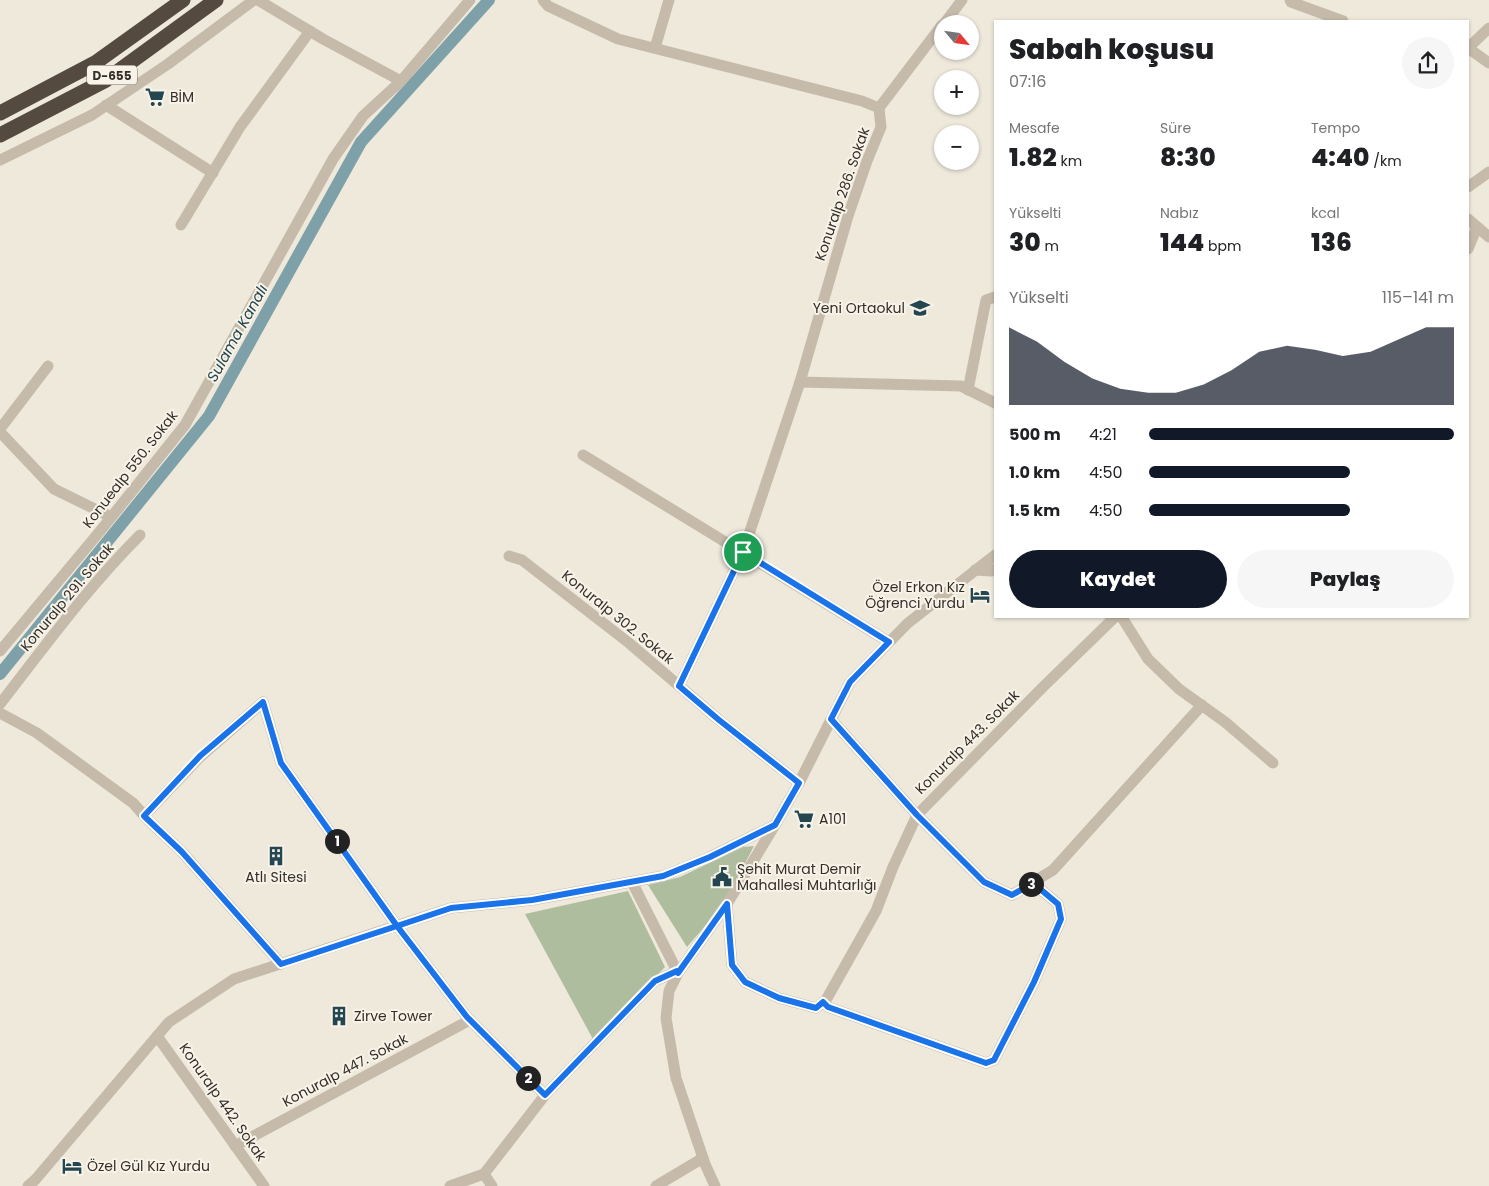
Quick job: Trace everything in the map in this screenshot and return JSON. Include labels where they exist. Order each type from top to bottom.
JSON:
[{"type":"highway","points":[[0,113],[95,63],[183,0]]},
{"type":"highway","name":"D-655","points":[[0,135],[106,80],[216,0]]},
{"type":"street","points":[[0,160],[92,114],[168,64],[256,0],[400,81]]},
{"type":"street","name":"Konuealp 550. Sokak","points":[[0,651],[185,425],[333,159],[363,116],[400,81],[470,0]]},
{"type":"street","points":[[543,0],[548,6],[618,39],[862,101],[880,108],[934,36]]},
{"type":"street","points":[[655,48],[669,0]]},
{"type":"street","points":[[950,15],[962,0]]},
{"type":"street","points":[[1287,1],[1340,20]]},
{"type":"street","points":[[1469,47],[1489,28]]},
{"type":"street","points":[[181,225],[240,127],[310,32]]},
{"type":"street","points":[[1469,49],[1489,63]]},
{"type":"street","points":[[106,105],[213,173]]},
{"type":"street","name":"Konuralp 286. Sokak","points":[[679,686],[743,552],[800,382],[848,216],[881,127],[880,108]]},
{"type":"street","points":[[1469,186],[1489,172]]},
{"type":"street","points":[[1469,220],[1489,237]]},
{"type":"street","points":[[1469,247],[1477,227]]},
{"type":"street","points":[[968,390],[986,300],[994,297]]},
{"type":"street","points":[[48,366],[0,430],[54,489],[111,517]]},
{"type":"street","points":[[800,382],[960,386],[994,403]]},
{"type":"street","points":[[584,455],[889,642]]},
{"type":"street","name":"Konuralp 291. Sokak","points":[[0,704],[110,566],[140,535]]},
{"type":"street","name":"Konuralp 302. Sokak","points":[[509,556],[522,560],[630,643],[719,720],[799,783]]},
{"type":"street","points":[[715,1186],[703,1158],[676,1078],[666,1018],[669,991],[677,972],[727,904],[775,825],[799,783],[850,682],[908,623],[994,556]]},
{"type":"street","points":[[975,570],[994,570]]},
{"type":"street","name":"Konuralp 443. Sokak","points":[[823,1002],[826,1000],[876,910],[917,815],[1114,618]]},
{"type":"street","points":[[1122,618],[1148,660],[1179,689],[1225,722],[1273,763]]},
{"type":"street","points":[[144,816],[200,756],[263,702],[281,763],[397,926],[470,1020],[545,1095]]},
{"type":"street","points":[[831,719],[917,815],[984,882],[1012,895],[1053,870],[1202,705]]},
{"type":"street","points":[[0,713],[38,733],[133,803],[182,852],[281,964]]},
{"type":"street","points":[[34,1184],[169,1022],[234,979],[451,908],[532,900],[663,876],[710,857],[775,825]]},
{"type":"street","points":[[632,882],[677,972]]},
{"type":"street","points":[[727,904],[732,965],[745,982],[779,998],[816,1008],[823,1002],[828,1007],[986,1063],[994,1060],[1034,982],[1061,919],[1058,904],[1033,883]]},
{"type":"street","points":[[450,1186],[484,1174],[545,1095],[655,981],[677,972]]},
{"type":"street","name":"Konuralp 447. Sokak","points":[[235,1146],[470,1020]]},
{"type":"street","name":"Konuralp 442. Sokak","points":[[157,1036],[264,1186]]},
{"type":"street","points":[[656,1186],[703,1158]]},
{"type":"street","points":[[484,1174],[492,1186]]},
{"type":"green space","points":[[754,846],[732,888],[716,913],[687,947],[648,885],[680,877],[743,847]]},
{"type":"green space","points":[[628,891],[665,967],[594,1041],[525,914]]},
{"type":"waterway","name":"Sulama Kanalı","points":[[0,674],[209,416],[361,142],[489,0]]},
{"type":"place","name":"BİM","points":[[155,97]]},
{"type":"place","name":"Yeni Ortaokul","points":[[920,308]]},
{"type":"place","name":"Özel Erkon Kız Öğrenci Yurdu","points":[[980,595]]},
{"type":"place","name":"A101","points":[[804,819]]},
{"type":"place","name":"Atlı Sitesi","points":[[276,856]]},
{"type":"place","name":"Şehit Murat Demir Mahallesi Muhtarlığı","points":[[722,877]]},
{"type":"place","name":"Zirve Tower","points":[[339,1016]]},
{"type":"place","name":"Özel Gül Kız Yurdu","points":[[72,1166]]},
{"type":"route","points":[[743,552],[679,686],[799,783],[775,825],[710,857],[663,876],[532,900],[451,908],[397,926],[281,763],[263,702],[200,756],[144,816],[182,852],[281,964],[397,926],[467,1017],[545,1095],[655,981],[677,971],[678,973],[727,904],[732,965],[745,982],[779,998],[816,1008],[823,1002],[828,1007],[986,1063],[994,1060],[1034,982],[1061,919],[1058,904],[1033,883],[1012,895],[984,882],[917,815],[831,719],[850,682],[889,642],[743,552]]}]
